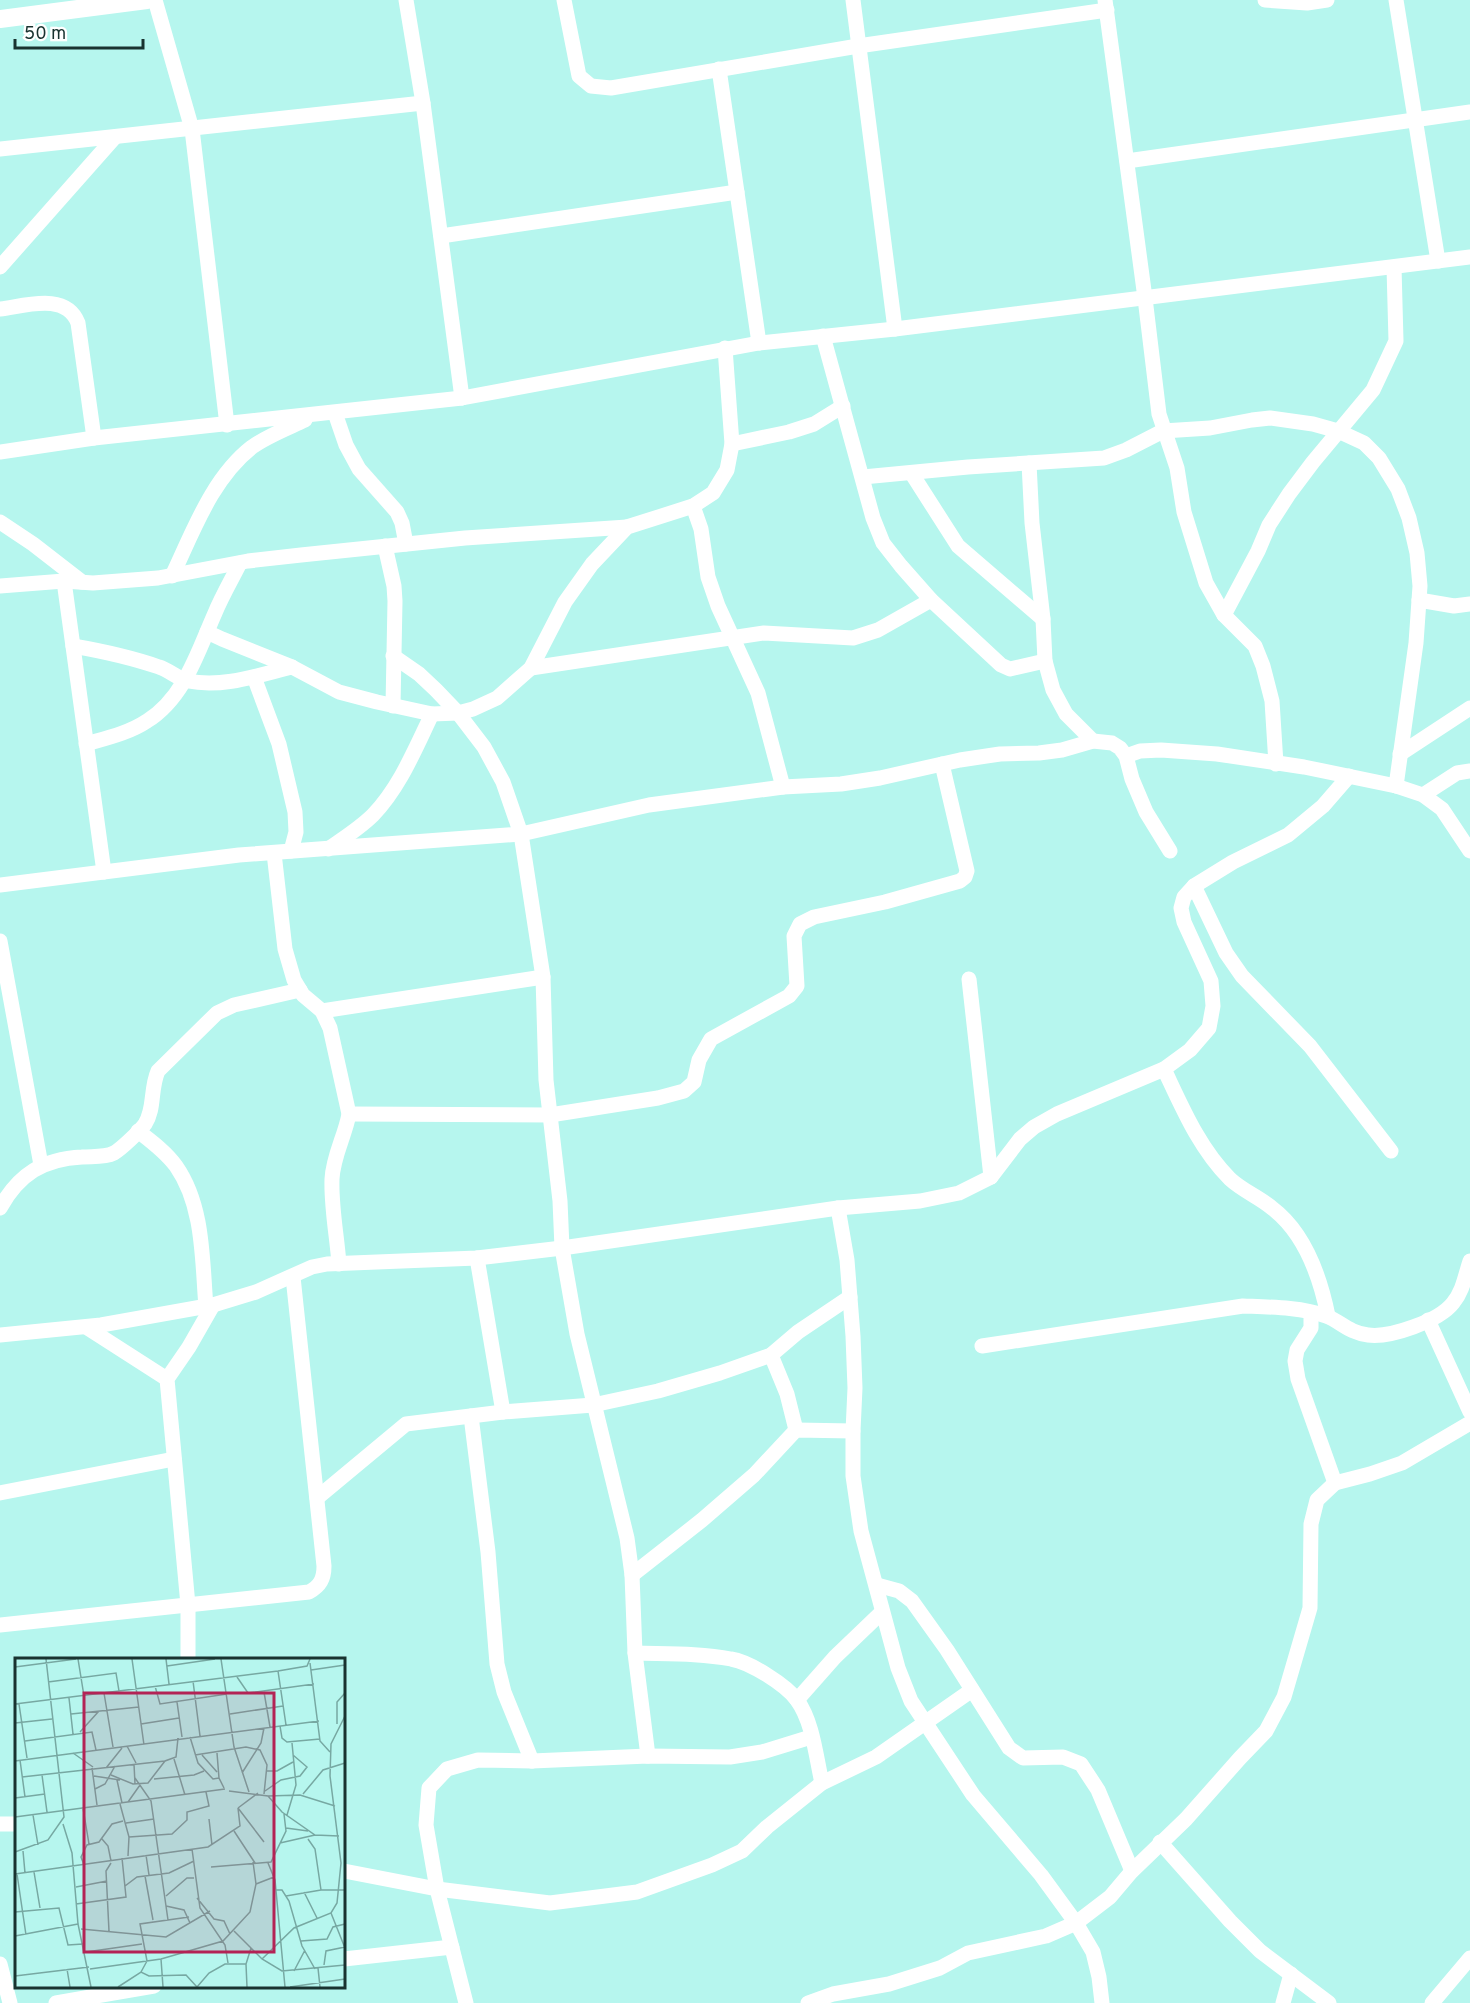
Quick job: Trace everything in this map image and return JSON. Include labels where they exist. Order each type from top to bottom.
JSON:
[{"type":"street","points":[[0,19],[147,0]]},
{"type":"street","points":[[155,0],[192,129],[227,425]]},
{"type":"street","points":[[406,0],[423,103],[462,398]]},
{"type":"street","points":[[564,0],[579,76],[591,86],[610,87],[1106,5],[1156,397],[1163,431],[1177,468],[1184,512],[1206,584],[1224,615],[1255,646],[1263,666],[1272,701],[1276,764]]},
{"type":"street","points":[[853,0],[895,329]]},
{"type":"street","points":[[1265,0],[1307,3],[1327,0]]},
{"type":"street","points":[[1396,0],[1438,261]]},
{"type":"street","points":[[719,69],[759,343]]},
{"type":"street","points":[[0,149],[423,103]]},
{"type":"street","points":[[1127,161],[1470,112]]},
{"type":"street","points":[[0,267],[115,137]]},
{"type":"street","points":[[441,236],[737,192]]},
{"type":"street","points":[[0,452],[94,438],[462,398],[759,343],[895,329],[1470,257]]},
{"type":"street","points":[[1224,615],[1269,525],[1289,494],[1373,390],[1396,341],[1394,267]]},
{"type":"street","points":[[0,309],[57,304],[70,309],[75,315],[94,438]]},
{"type":"street","points":[[823,336],[873,518],[883,543],[932,600],[1001,665],[1010,669],[1045,661]]},
{"type":"street","points":[[0,586],[64,581],[93,583],[172,576],[240,563],[386,546],[627,527],[693,506],[713,493],[727,470],[732,444],[725,348]]},
{"type":"street","points":[[732,444],[789,432],[814,423],[843,406]]},
{"type":"street","points":[[335,413],[346,445],[359,469],[397,512],[402,523],[406,544]]},
{"type":"street","points":[[172,576],[212,495],[228,471],[252,447],[314,415]]},
{"type":"street","points":[[863,477],[912,474],[968,466],[1104,458],[1126,450],[1163,431],[1210,428],[1270,418],[1313,424],[1338,431],[1364,443],[1379,458],[1398,489],[1409,518],[1417,553],[1419,600],[1416,644],[1396,786]]},
{"type":"street","points":[[1029,463],[1032,523],[1043,619],[1045,661],[1053,690],[1066,714],[1093,741]]},
{"type":"street","points":[[912,474],[958,546],[1043,619]]},
{"type":"street","points":[[693,506],[701,529],[708,577],[718,606],[759,693],[783,787]]},
{"type":"street","points":[[0,522],[82,582]]},
{"type":"street","points":[[207,632],[292,667],[339,692],[432,714],[458,713],[497,698],[531,668],[566,602],[592,564],[627,527]]},
{"type":"street","points":[[386,546],[394,586],[393,706]]},
{"type":"street","points":[[86,744],[120,734],[148,721],[165,706],[185,681],[240,563]]},
{"type":"street","points":[[64,581],[104,872]]},
{"type":"street","points":[[531,668],[764,633],[854,638],[878,630],[932,600]]},
{"type":"street","points":[[1419,600],[1454,606],[1470,604]]},
{"type":"street","points":[[73,646],[115,653],[142,661],[167,670],[185,681],[220,682],[292,667]]},
{"type":"street","points":[[393,656],[419,674],[458,713],[484,747],[503,782],[521,834],[543,977],[546,1080],[560,1201],[562,1248],[577,1334],[619,1503],[632,1575],[635,1653],[648,1756]]},
{"type":"street","points":[[254,676],[279,744],[295,812],[296,832],[291,852]]},
{"type":"street","points":[[1400,754],[1470,708]]},
{"type":"street","points":[[328,849],[360,827],[388,798],[432,714]]},
{"type":"street","points":[[0,885],[274,853],[521,834],[649,805],[783,787],[841,784],[1000,754],[1051,751],[1093,741],[1112,742],[1126,756],[1132,779],[1146,812],[1170,851]]},
{"type":"street","points":[[1126,756],[1140,751],[1161,750],[1217,754],[1304,767],[1396,786],[1423,795],[1442,809],[1470,851]]},
{"type":"street","points":[[349,1114],[550,1115],[658,1098],[684,1091],[694,1082],[699,1060],[711,1040],[789,996],[797,986],[794,936],[800,924],[814,917],[920,892],[960,881],[965,877],[967,871],[942,764]]},
{"type":"street","points":[[1423,795],[1457,773],[1470,771]]},
{"type":"street","points":[[0,1335],[86,1327],[209,1306],[256,1292],[312,1267],[477,1258],[838,1208],[920,1201],[958,1192],[991,1177],[1020,1139],[1034,1127],[1057,1114],[1164,1069],[1190,1050],[1209,1028],[1213,1006],[1211,981],[1184,922],[1181,908],[1184,897],[1194,886],[1233,862],[1288,835],[1323,806],[1349,776]]},
{"type":"street","points":[[274,853],[285,949],[294,980],[303,995],[322,1011],[330,1028],[349,1114],[347,1127],[335,1160],[332,1179],[339,1264]]},
{"type":"street","points":[[1194,886],[1226,953],[1242,976],[1310,1046],[1391,1151]]},
{"type":"street","points":[[0,941],[41,1165]]},
{"type":"street","points":[[322,1011],[543,977]]},
{"type":"street","points":[[969,979],[991,1177]]},
{"type":"street","points":[[0,1208],[24,1176],[41,1165],[57,1159],[101,1157],[114,1153],[144,1125],[150,1112],[153,1083],[158,1071],[217,1013],[234,1005],[300,990]]},
{"type":"street","points":[[1164,1069],[1207,1152],[1231,1179],[1248,1193],[1270,1206],[1291,1225],[1322,1287],[1328,1316]]},
{"type":"street","points":[[138,1131],[176,1166],[187,1187],[200,1231],[209,1306],[189,1347],[166,1379],[188,1605],[188,1658]]},
{"type":"street","points":[[838,1208],[847,1260],[850,1297],[855,1388],[853,1476],[861,1531],[898,1668],[911,1701],[973,1796],[1041,1875],[1076,1923],[1093,1952],[1100,1977],[1102,2003]]},
{"type":"street","points":[[477,1258],[503,1412]]},
{"type":"street","points":[[982,1346],[1244,1306],[1275,1307],[1328,1316],[1346,1328],[1368,1335],[1400,1332],[1428,1320],[1452,1305],[1463,1286],[1470,1261]]},
{"type":"street","points":[[0,1625],[309,1592],[321,1583],[324,1575],[317,1498],[293,1277]]},
{"type":"street","points":[[317,1498],[406,1424],[503,1412],[593,1405],[669,1388],[771,1355],[798,1332],[850,1297]]},
{"type":"street","points":[[1311,1313],[1311,1328],[1297,1350],[1295,1361],[1298,1379],[1335,1483]]},
{"type":"street","points":[[1428,1320],[1470,1412]]},
{"type":"street","points":[[86,1327],[166,1379]]},
{"type":"street","points":[[771,1355],[787,1394],[796,1430]]},
{"type":"street","points":[[471,1416],[488,1552],[497,1664],[504,1692],[532,1761]]},
{"type":"street","points":[[808,2003],[833,1994],[889,1984],[940,1968],[968,1953],[1046,1936],[1076,1923],[1110,1897],[1160,1842],[1186,1819],[1266,1731],[1284,1697],[1310,1608],[1311,1524],[1317,1500],[1335,1483],[1402,1463],[1470,1423]]},
{"type":"street","points":[[632,1575],[702,1520],[754,1475],[796,1430],[853,1431]]},
{"type":"street","points":[[0,1493],[174,1460]]},
{"type":"street","points":[[877,1586],[899,1591],[912,1601],[1009,1749],[1023,1758],[1063,1757],[1081,1764],[1098,1790],[1132,1871]]},
{"type":"street","points":[[797,1700],[835,1657],[882,1612]]},
{"type":"street","points":[[635,1653],[733,1659],[772,1677],[797,1700],[807,1720],[822,1783]]},
{"type":"street","points":[[345,1871],[437,1889],[550,1903],[637,1892],[712,1865],[742,1851],[766,1827],[822,1783],[876,1757],[972,1690]]},
{"type":"street","points":[[466,2003],[437,1889],[426,1825],[429,1788],[447,1769],[478,1760],[532,1761],[648,1756],[729,1757],[762,1752],[811,1737]]},
{"type":"street","points":[[1160,1842],[1230,1921],[1260,1951],[1329,2003]]},
{"type":"street","points":[[345,1959],[452,1947]]},
{"type":"street","points":[[1432,2003],[1470,1958]]},
{"type":"street","points":[[0,1964],[10,2003]]},
{"type":"street","points":[[1283,2003],[1291,1974]]},
{"type":"street","points":[[56,2003],[142,1988]]}]
